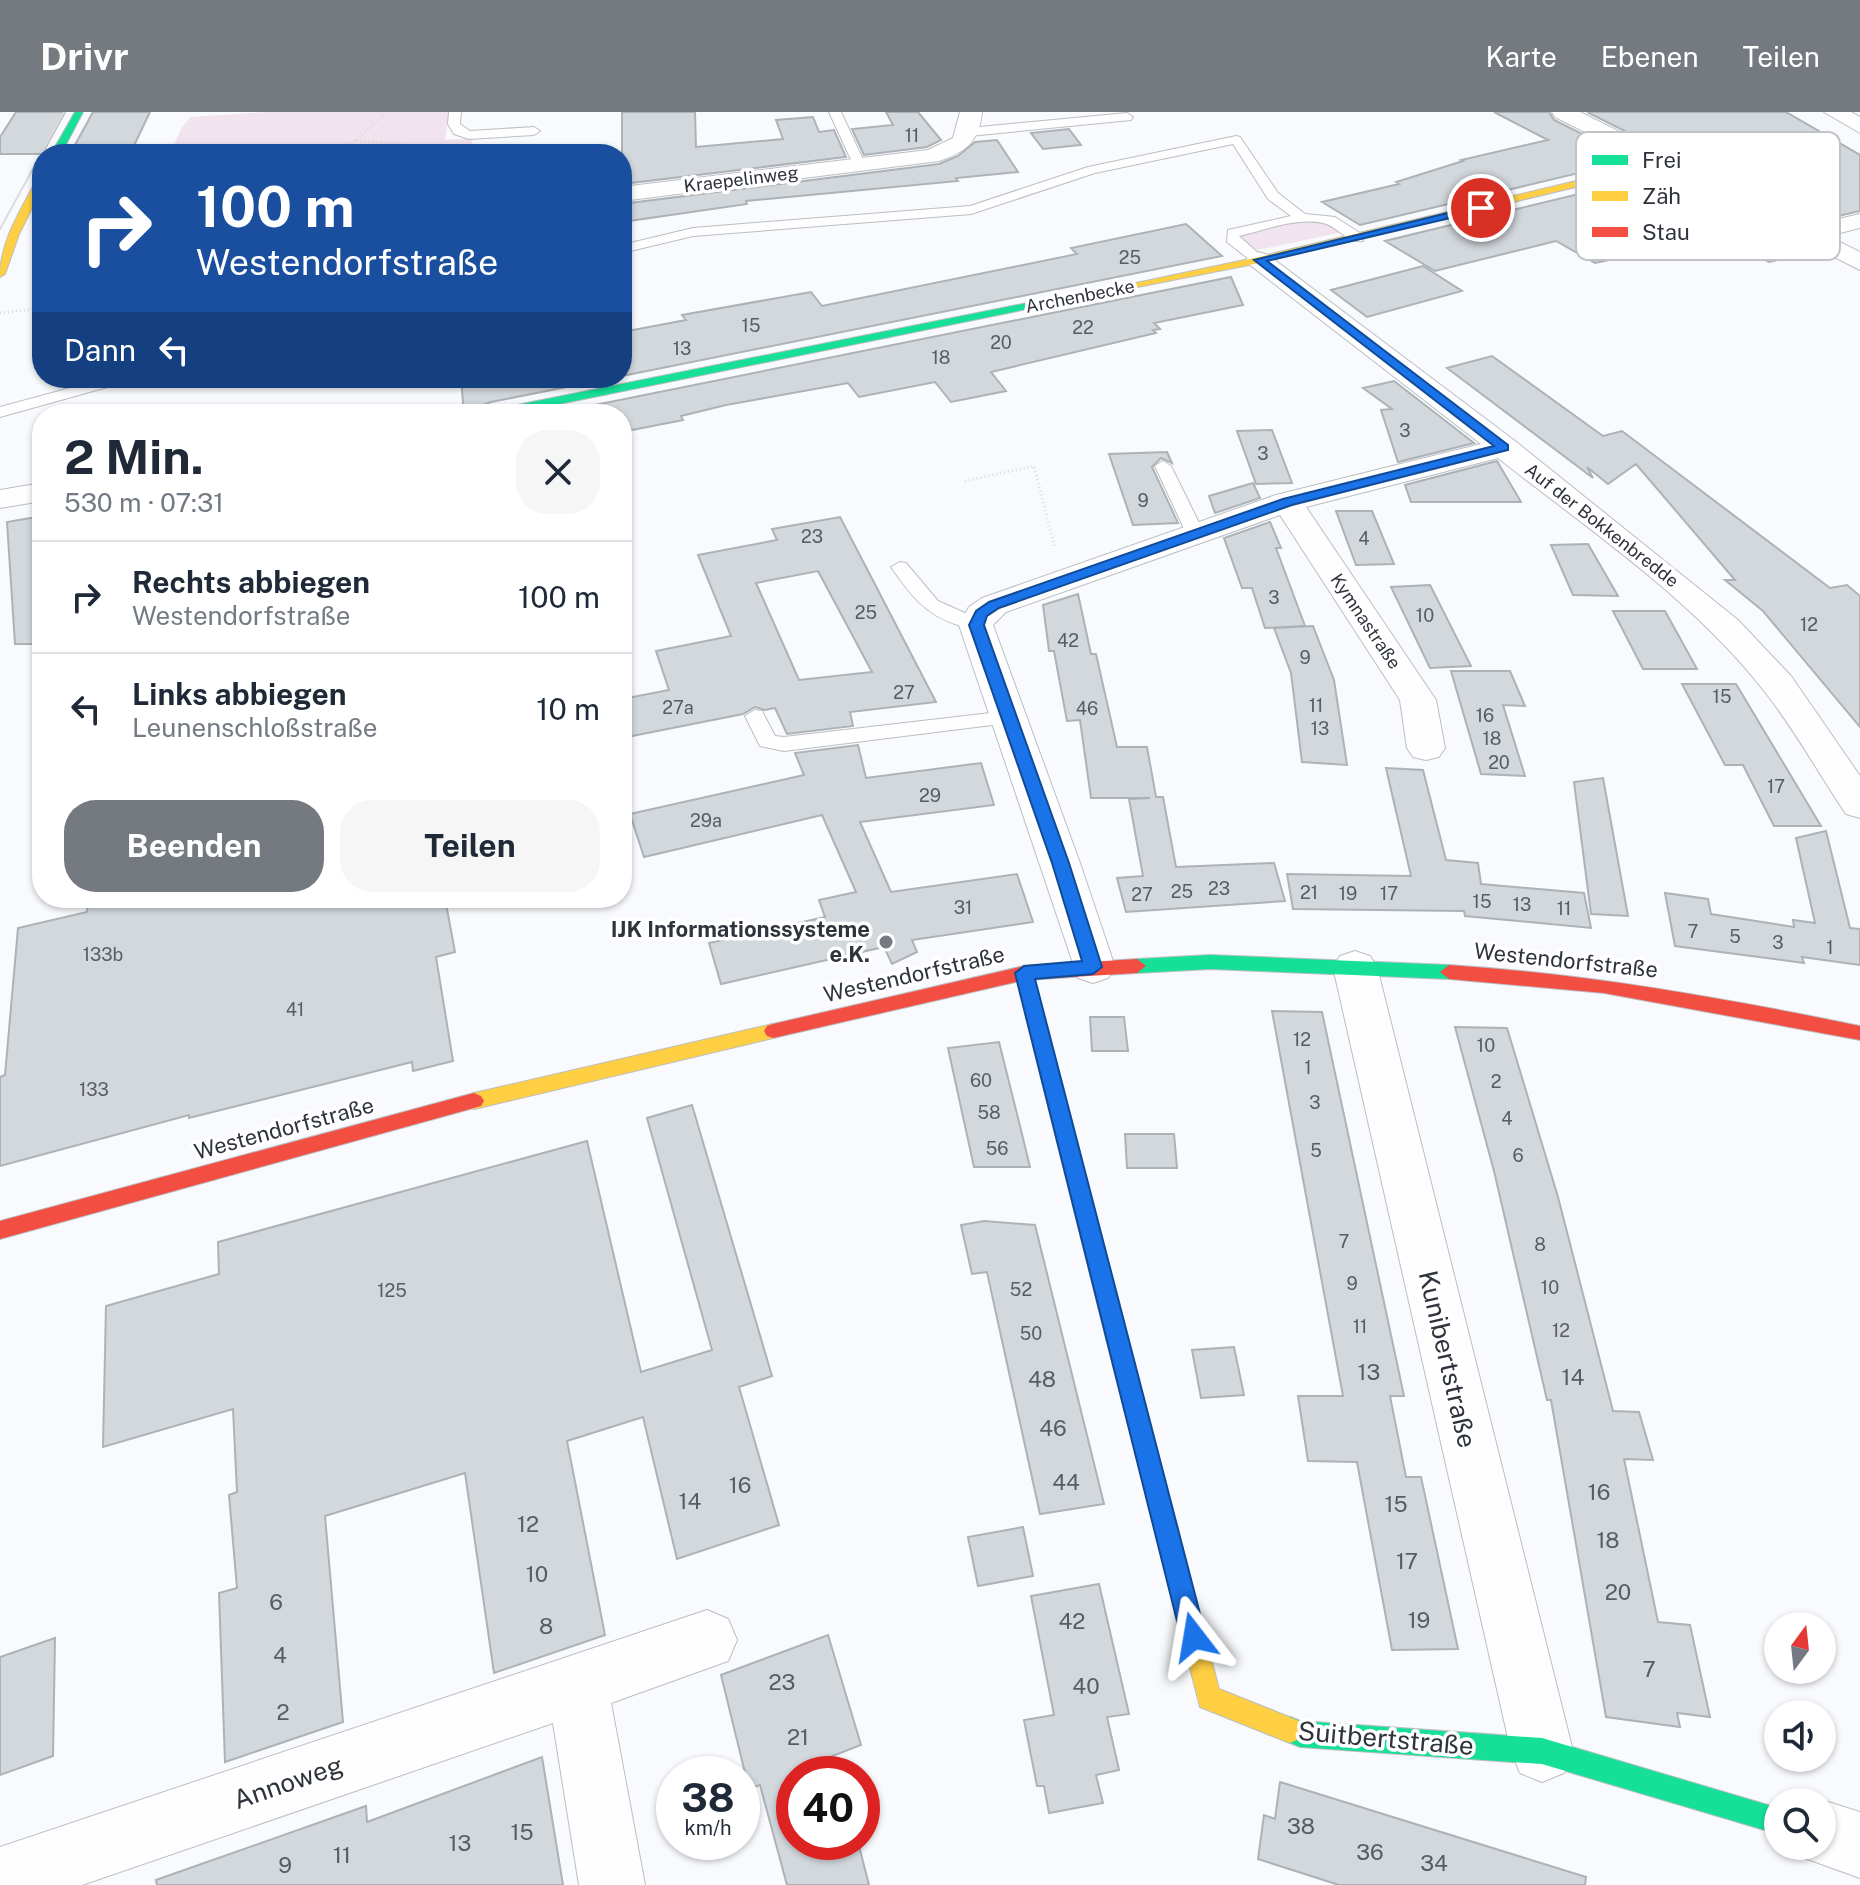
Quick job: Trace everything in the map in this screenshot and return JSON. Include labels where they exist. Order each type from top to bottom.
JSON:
[{"type":"street","points":[[61,144],[79,112]]},
{"type":"street","points":[[1563,112],[1603,132]]},
{"type":"street","points":[[1835,112],[1860,126]]},
{"type":"street","name":"Kraepelinweg","points":[[632,193],[931,156],[956,148],[970,122]]},
{"type":"street","name":"Archenbecke","points":[[632,386],[1259,260],[1576,185]]},
{"type":"street","points":[[0,274],[7,234],[32,195]]},
{"type":"street","points":[[1840,226],[1860,221]]},
{"type":"street","points":[[1840,252],[1860,262]]},
{"type":"street","name":"Auf der Bokkenbredde","points":[[1259,260],[1504,447],[1726,627],[1778,684],[1860,805]]},
{"type":"street","name":"Archenbecke","points":[[542,404],[621,388]]},
{"type":"street","points":[[1093,967],[1060,863],[976,625],[981,614],[994,605],[1287,502],[1504,447]]},
{"type":"street","points":[[0,499],[32,494]]},
{"type":"street","name":"Kymnastraße","points":[[1287,502],[1418,700],[1426,748]]},
{"type":"street","name":"Westendorfstraße","points":[[0,1230],[504,1093],[1024,973],[1210,962],[1523,975],[1706,1001],[1860,1033]]},
{"type":"street","name":"Kunibertstraße","points":[[1355,967],[1542,1751]]},
{"type":"street","name":"Suitbertstraße","points":[[1024,973],[1209,1698],[1300,1734],[1542,1751],[1764,1817]]},
{"type":"street","name":"Annoweg","points":[[0,1880],[707,1640]]},
{"type":"street","points":[[577,1685],[612,1885]]},
{"type":"street","points":[[1836,1837],[1860,1845]]},
{"type":"lane","points":[[455,112],[454,124],[458,131],[469,135],[534,131]]},
{"type":"lane","points":[[835,112],[859,164]]},
{"type":"lane","name":"Kraepelinweg","points":[[970,122],[1127,117]]},
{"type":"lane","points":[[632,247],[693,232],[971,210],[1092,170],[1236,140],[1273,196],[1302,218]]},
{"type":"lane","points":[[1259,260],[1232,239],[1233,233],[1302,218],[1330,220],[1358,238]]},
{"type":"lane","points":[[0,412],[88,388]]},
{"type":"lane","points":[[1163,466],[1196,535]]},
{"type":"lane","points":[[900,567],[923,601],[946,616],[976,625]]},
{"type":"lane","points":[[755,716],[767,741],[784,744],[1008,717]]},
{"type":"path","points":[[349,144],[386,112]]},
{"type":"path","points":[[357,140],[398,144]]},
{"type":"path","points":[[0,313],[32,309]]},
{"type":"path","points":[[965,481],[1034,466],[1064,581]]},
{"type":"shaded area","points":[[267,112],[449,112],[445,140],[472,138],[472,144],[174,144],[190,117]]},
{"type":"shaded area","points":[[1307,220],[1325,222],[1343,232],[1253,251],[1240,238],[1250,230]]},
{"type":"building","points":[[16,112],[65,112],[47,144],[32,144],[32,154],[0,154],[0,137]]},
{"type":"building","points":[[93,112],[150,112],[135,144],[75,144]]},
{"type":"building","points":[[622,112],[695,112],[696,147],[783,139],[776,120],[813,117],[819,132],[834,130],[846,157],[632,183],[632,144],[622,144]]},
{"type":"building","points":[[886,112],[918,112],[941,140],[927,147],[864,155],[852,129],[893,125]]},
{"type":"building","points":[[1494,112],[1549,112],[1554,120],[1578,132],[1576,174],[1360,225],[1322,202],[1399,184],[1396,182],[1461,160],[1548,140]]},
{"type":"building","points":[[1587,112],[1786,112],[1820,132],[1627,132]]},
{"type":"building","points":[[1069,129],[1081,145],[1043,149],[1031,133]]},
{"type":"building","points":[[997,140],[1018,172],[956,178],[958,181],[746,201],[747,204],[632,221],[632,203],[939,164],[958,156],[975,142]]},
{"type":"building","points":[[1840,143],[1860,155],[1860,211],[1840,216]]},
{"type":"building","points":[[1576,195],[1576,252],[1556,241],[1435,271],[1385,241]]},
{"type":"building","points":[[1186,224],[1222,256],[632,374],[632,330],[686,320],[682,315],[811,292],[822,306],[1077,254],[1071,248]]},
{"type":"building","points":[[1423,266],[1462,291],[1367,317],[1331,290]]},
{"type":"building","points":[[1231,277],[1243,305],[1154,323],[1160,329],[1153,330],[1156,333],[991,372],[1006,391],[951,402],[935,382],[859,397],[848,383],[726,405],[681,416],[683,420],[632,430],[632,404],[600,404]]},
{"type":"building","points":[[1492,356],[1603,436],[1622,431],[1830,588],[1847,585],[1860,596],[1860,727],[1763,611],[1725,580],[1735,580],[1636,464],[1608,484],[1587,467],[1593,478],[1447,368]]},
{"type":"building","points":[[1394,381],[1474,443],[1398,462],[1381,410],[1392,409],[1363,388]]},
{"type":"building","points":[[462,388],[562,388],[486,404],[463,404]]},
{"type":"building","points":[[1272,430],[1292,483],[1256,484],[1237,431]]},
{"type":"building","points":[[1167,452],[1172,463],[1161,458],[1152,467],[1178,523],[1133,525],[1109,454]]},
{"type":"building","points":[[1497,461],[1521,502],[1411,502],[1405,485]]},
{"type":"building","points":[[1253,483],[1260,498],[1215,513],[1209,496]]},
{"type":"building","points":[[1336,511],[1372,511],[1394,564],[1356,565]]},
{"type":"building","points":[[840,517],[936,702],[850,712],[853,726],[787,734],[775,708],[765,710],[755,707],[743,714],[632,736],[632,697],[669,690],[656,651],[731,636],[698,555],[777,540],[772,529]],"holes":[[[818,571],[872,672],[799,680],[756,583]]]},
{"type":"building","points":[[32,518],[32,644],[15,644],[7,522]]},
{"type":"building","points":[[1270,522],[1281,548],[1276,548],[1305,626],[1265,628],[1252,588],[1242,588],[1224,538]]},
{"type":"building","points":[[1588,544],[1618,596],[1573,595],[1551,545]]},
{"type":"building","points":[[1430,585],[1471,666],[1430,668],[1391,587]]},
{"type":"building","points":[[1078,594],[1091,654],[1096,654],[1117,747],[1147,747],[1156,797],[1163,797],[1176,867],[1274,863],[1285,901],[1126,912],[1117,878],[1143,876],[1129,799],[1150,798],[1091,798],[1080,720],[1067,721],[1054,651],[1049,651],[1043,605]]},
{"type":"building","points":[[1613,611],[1665,611],[1697,669],[1643,669]]},
{"type":"building","points":[[1313,626],[1334,680],[1347,765],[1302,762],[1291,673],[1274,628]]},
{"type":"building","points":[[1451,671],[1510,671],[1525,706],[1503,705],[1525,776],[1481,774]]},
{"type":"building","points":[[1682,684],[1736,684],[1821,826],[1774,826],[1743,765],[1725,765]]},
{"type":"building","points":[[858,745],[866,778],[981,763],[994,805],[860,822],[891,892],[1017,874],[1033,922],[912,940],[917,952],[892,964],[884,947],[721,984],[709,943],[825,917],[819,900],[856,892],[822,815],[644,857],[632,814],[804,775],[795,753]]},
{"type":"building","points":[[1386,768],[1423,770],[1446,860],[1478,863],[1481,884],[1584,893],[1591,928],[1465,916],[1464,911],[1293,909],[1287,874],[1411,876]]},
{"type":"building","points":[[1603,778],[1628,916],[1591,914],[1574,782]]},
{"type":"building","points":[[1826,831],[1850,928],[1860,929],[1860,965],[1802,957],[1804,963],[1675,946],[1665,893],[1708,899],[1711,914],[1794,927],[1793,920],[1815,923],[1796,838]]},
{"type":"building","points":[[87,908],[447,908],[455,952],[436,957],[453,1061],[413,1071],[412,1062],[189,1118],[189,1115],[0,1166],[0,1077],[5,1075],[18,928],[87,912]]},
{"type":"building","points":[[1272,1011],[1322,1012],[1404,1396],[1390,1396],[1406,1477],[1421,1477],[1458,1649],[1392,1650],[1357,1462],[1308,1461],[1298,1396],[1343,1396]]},
{"type":"building","points":[[1090,1017],[1124,1017],[1128,1051],[1092,1051]]},
{"type":"building","points":[[1455,1027],[1507,1028],[1558,1197],[1613,1411],[1639,1412],[1653,1460],[1624,1459],[1658,1622],[1690,1625],[1710,1717],[1677,1713],[1680,1727],[1606,1717],[1551,1400],[1547,1400],[1494,1171]]},
{"type":"building","points":[[999,1042],[1030,1167],[974,1167],[948,1048]]},
{"type":"building","points":[[692,1105],[772,1376],[739,1387],[779,1525],[677,1559],[643,1417],[567,1441],[605,1635],[494,1673],[465,1473],[325,1516],[343,1722],[225,1762],[219,1593],[237,1588],[229,1495],[237,1492],[233,1409],[103,1447],[106,1306],[219,1274],[218,1242],[587,1141],[641,1372],[712,1350],[647,1118]]},
{"type":"building","points":[[1125,1134],[1174,1134],[1177,1168],[1127,1168]]},
{"type":"building","points":[[984,1221],[1035,1225],[1104,1504],[1040,1514],[987,1272],[972,1274],[961,1225]]},
{"type":"building","points":[[1234,1347],[1244,1395],[1201,1398],[1192,1350]]},
{"type":"building","points":[[1023,1527],[1033,1576],[978,1586],[968,1537]]},
{"type":"building","points":[[1099,1584],[1129,1714],[1107,1717],[1119,1770],[1096,1775],[1103,1803],[1049,1813],[1044,1786],[1037,1786],[1024,1720],[1054,1715],[1031,1596]]},
{"type":"building","points":[[828,1635],[861,1745],[833,1756],[776,1756],[776,1844],[760,1785],[760,1756],[741,1756],[721,1675]]},
{"type":"building","points":[[55,1638],[53,1756],[0,1775],[0,1657]]},
{"type":"building","points":[[542,1757],[563,1885],[157,1885],[156,1880],[366,1806],[367,1822]]},
{"type":"building","points":[[1280,1782],[1586,1877],[1585,1885],[1339,1885],[1258,1859],[1264,1815],[1275,1819]]},
{"type":"building","points":[[780,1860],[863,1860],[869,1885],[787,1885]]},
{"type":"tram line","points":[[46,144],[64,112]]},
{"type":"tram line","points":[[0,229],[32,170]]},
{"type":"traffic: fast","points":[[61,144],[79,112]]},
{"type":"traffic: fast","points":[[632,386],[1132,285]]},
{"type":"traffic: fast","points":[[542,404],[621,388]]},
{"type":"traffic: fast","points":[[1137,966],[1210,962],[1449,972]]},
{"type":"traffic: fast","points":[[1024,973],[1117,1338]]},
{"type":"traffic: fast","points":[[1290,1730],[1300,1734],[1542,1751],[1764,1817]]},
{"type":"traffic: slow","points":[[1132,285],[1259,260],[1576,184]]},
{"type":"traffic: slow","points":[[0,274],[14,234],[32,199]]},
{"type":"traffic: slow","points":[[474,1101],[773,1031]]},
{"type":"traffic: slow","points":[[1117,1338],[1209,1698],[1290,1730]]},
{"type":"traffic: jam","points":[[773,1031],[1024,973],[1137,966]]},
{"type":"traffic: jam","points":[[1449,972],[1604,987],[1707,1003],[1860,1033]]},
{"type":"traffic: jam","points":[[0,1230],[474,1101]]},
{"type":"place","name":"IJK Informationssysteme e.K.","points":[[886,942]]},
{"type":"route","points":[[1194,1637],[1024,973],[1093,967],[1060,863],[976,625],[981,614],[994,605],[1287,502],[1504,447],[1259,260],[1481,208]]}]
